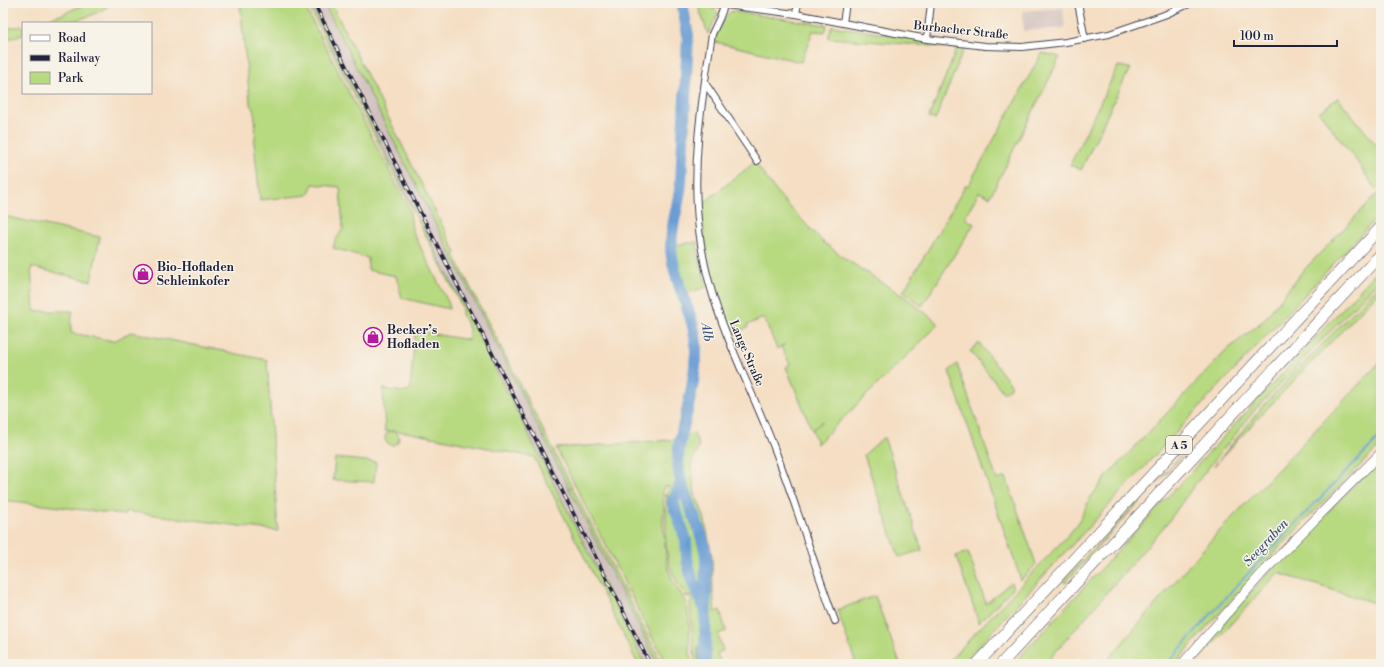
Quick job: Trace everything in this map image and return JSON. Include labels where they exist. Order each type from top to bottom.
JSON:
[{"type":"highway","name":"A 5","points":[[976,664],[1381,227]]},
{"type":"highway","name":"A 5","points":[[1001,664],[1381,254]]},
{"type":"main road","points":[[1182,664],[1265,570],[1381,453]]},
{"type":"street","points":[[710,3],[725,4]]},
{"type":"street","points":[[796,14],[798,3]]},
{"type":"street","points":[[843,23],[846,3]]},
{"type":"street","points":[[927,38],[931,3]]},
{"type":"street","points":[[1078,3],[1085,39]]},
{"type":"street","name":"Burbacher Straße","points":[[725,4],[796,14],[960,43],[1010,47],[1085,39],[1109,34],[1164,15],[1191,3]]},
{"type":"street","name":"Lange Straße","points":[[725,4],[712,34],[698,136],[696,182],[699,231],[706,270],[715,305],[733,352],[776,451],[835,621]]},
{"type":"street","points":[[705,83],[757,161]]},
{"type":"shaded area","points":[[310,3],[324,3],[658,664],[645,664]]},
{"type":"shaded area","points":[[1063,8],[1065,28],[1024,31],[1022,11]]},
{"type":"green space","points":[[87,3],[112,3],[96,13],[69,22],[38,22],[63,14]]},
{"type":"green space","points":[[240,3],[303,3],[410,211],[412,230],[449,304],[449,309],[402,298],[396,276],[368,270],[368,258],[333,248],[335,241],[343,229],[340,187],[313,184],[308,195],[260,200],[254,143],[254,112],[250,102]]},
{"type":"green space","points":[[307,3],[310,3],[645,664],[638,664],[534,457],[406,432],[385,431],[383,389],[404,392],[410,391],[415,331],[469,340],[469,329],[456,295]]},
{"type":"green space","points":[[324,3],[331,3],[456,253],[454,255],[662,664],[658,664]]},
{"type":"green space","points":[[697,3],[709,6],[718,14],[708,34]]},
{"type":"green space","points":[[732,11],[827,25],[825,32],[813,31],[801,62],[715,42],[721,25]]},
{"type":"green space","points":[[22,26],[22,35],[3,40],[3,29]]},
{"type":"green space","points":[[832,26],[965,46],[935,120],[929,117],[957,48],[828,38]]},
{"type":"green space","points":[[1042,53],[1060,57],[990,197],[979,192],[965,218],[974,224],[922,306],[903,292],[966,185],[968,186]]},
{"type":"green space","points":[[1118,66],[1130,68],[1081,170],[1070,165]]},
{"type":"green space","points":[[1338,98],[1381,151],[1381,185],[1376,190],[1356,160],[1319,112]]},
{"type":"green space","points":[[755,162],[785,202],[823,242],[847,260],[909,300],[939,324],[817,444],[786,367],[790,364],[781,347],[785,344],[777,349],[764,318],[747,325],[748,327],[731,335],[720,303],[708,254],[701,205]]},
{"type":"green space","points":[[1381,190],[1381,213],[962,664],[946,664],[1070,533],[1079,522],[1090,498],[1107,476],[1227,350],[1263,321],[1301,273]]},
{"type":"green space","points":[[3,216],[100,237],[91,281],[31,267],[34,311],[73,311],[71,333],[114,341],[131,332],[267,360],[278,531],[125,511],[125,515],[3,500]]},
{"type":"green space","points":[[697,242],[699,260],[707,287],[686,293],[675,245]]},
{"type":"green space","points":[[1381,267],[1381,278],[1254,411],[1193,487],[1168,522],[1045,664],[1013,664]]},
{"type":"green space","points":[[1381,283],[1381,290],[1214,466],[1263,406]]},
{"type":"green space","points":[[979,343],[1012,386],[1004,393],[970,351]]},
{"type":"green space","points":[[1381,361],[1381,445],[1275,552],[1224,607],[1175,664],[1104,664],[1212,539]]},
{"type":"green space","points":[[957,364],[997,480],[1006,477],[1036,564],[1021,580],[949,371]]},
{"type":"green space","points":[[392,431],[397,433],[399,438],[397,443],[392,445],[387,443],[385,438],[387,433]]},
{"type":"green space","points":[[694,433],[699,446],[691,465],[695,494],[704,516],[712,556],[715,612],[720,610],[726,631],[718,634],[723,651],[717,653],[721,664],[699,664],[698,646],[698,664],[695,664],[690,603],[692,601],[690,596],[687,597],[675,579],[668,558],[666,540],[666,495],[668,496],[670,512],[669,496],[666,494],[670,487],[666,486],[663,490],[663,523],[666,557],[673,582],[686,601],[689,619],[691,664],[666,664],[556,448],[659,441],[676,439]]},
{"type":"green space","points":[[884,437],[922,550],[899,557],[864,455]]},
{"type":"green space","points":[[1185,452],[1065,583],[1063,581]]},
{"type":"green space","points":[[335,458],[376,462],[374,482],[333,480]]},
{"type":"green space","points":[[1381,458],[1381,605],[1278,573],[1194,664],[1187,664],[1276,564]]},
{"type":"green space","points":[[968,552],[986,604],[1011,582],[1013,588],[979,623],[956,556]]},
{"type":"green space","points":[[875,596],[900,664],[856,664],[837,610]]},
{"type":"waterway","name":"Alb","points":[[682,3],[688,35],[681,182],[671,238],[671,248],[678,281],[693,328],[696,353],[692,387],[680,443],[678,464],[683,488],[700,533],[706,557],[705,664]]},
{"type":"waterway","points":[[3,32],[9,31]]},
{"type":"waterway","name":"Seegraben","points":[[1167,664],[1245,577],[1381,436]]},
{"type":"waterway","points":[[681,483],[673,502],[686,540],[687,559],[692,580],[703,605]]},
{"type":"railway","points":[[314,3],[650,664]]},
{"type":"place","name":"Bio-Hofladen Schleinkofer","points":[[143,274]]},
{"type":"place","name":"Becker’s Hofladen","points":[[373,337]]}]
